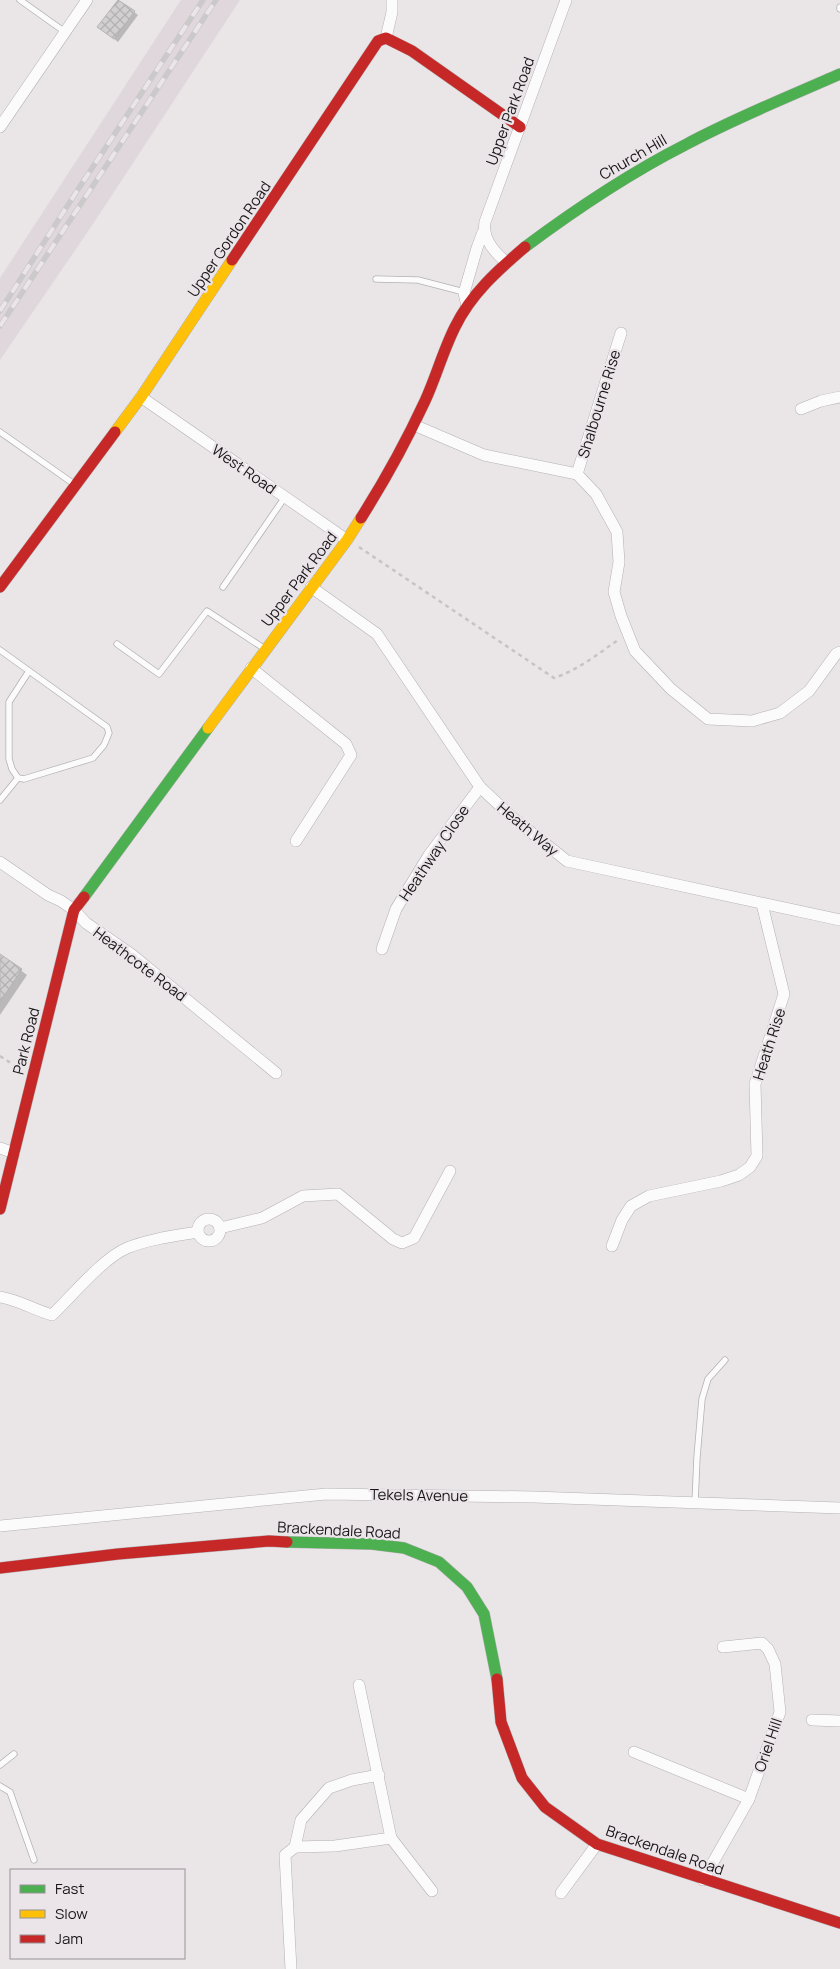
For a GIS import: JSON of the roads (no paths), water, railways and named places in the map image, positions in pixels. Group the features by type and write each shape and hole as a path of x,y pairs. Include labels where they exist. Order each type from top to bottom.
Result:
{"street":[{"path":"0,126 87,0"},
{"path":"392,0 392,12 386,38 412,51 520,127"},
{"name":"Upper Park Road","path":"74,910 347,540 386,480 414,425 453,332 467,306 464,292 485,222 566,0"},
{"name":"Upper Gordon Road","path":"0,585 141,398 378,41 386,38"},
{"name":"Church Hill","path":"467,306 484,284 506,262 564,218 634,172 719,128 840,74"},
{"path":"483,232 496,254 506,262"},
{"name":"Shalbourne Rise","path":"577,474 621,333"},
{"path":"801,409 821,401 840,397"},
{"name":"West Road","path":"141,398 347,540"},
{"name":"Shalbourne Rise","path":"414,425 484,455 577,474 596,494 618,532 619,562 614,592 628,636 635,651 671,689 708,719 752,721 780,713 809,691 836,654 840,652"},
{"name":"Heath Way","path":"311,587 376,634 480,787 512,818 567,862 840,920"},
{"path":"251,668 346,744 351,755 296,841"},
{"name":"Heathway Close","path":"382,949 396,909 429,855 480,787"},
{"name":"Heathcote Road","path":"0,862 48,895 74,910 86,923 131,954 276,1073"},
{"name":"Heath Rise","path":"612,1246 622,1220 631,1206 649,1196 721,1181 740,1175 750,1167 757,1156 755,1084 784,994 762,904"},
{"name":"Park Road","path":"0,1209 74,910"},
{"path":"0,1148 14,1153"},
{"path":"0,1297 8,1298 34,1310 52,1315 106,1262 125,1249 151,1241 198,1232 202,1238 209,1241 216,1238 220,1228 262,1218 303,1196 338,1194 393,1239 402,1242 414,1238 450,1171"},
{"name":"Tekels Avenue","path":"0,1526 326,1494 534,1497 840,1508"},
{"name":"Brackendale Road","path":"0,1568 118,1554 269,1541 372,1544 404,1548 439,1562 467,1587 484,1614 496,1668 500,1722 522,1778 544,1807 597,1844 840,1923"},
{"name":"Oriel Hill","path":"703,1880 749,1799 780,1712 775,1664 768,1649 762,1643 724,1647"},
{"path":"358,1685 379,1775 391,1838 432,1891"},
{"path":"812,1720 840,1721"},
{"path":"634,1752 749,1799"},
{"path":"291,1969 285,1855 295,1846 301,1820 329,1788 352,1780 379,1775"},
{"path":"295,1846 335,1846 391,1838"},
{"path":"561,1893 597,1844"}],"lane":[{"path":"20,0 65,32"},
{"path":"376,279 418,280 464,292"},
{"path":"0,432 76,486"},
{"path":"223,587 285,497"},
{"path":"117,644 159,674 207,612 265,649"},
{"path":"0,650 108,727 109,733 104,745 93,758 24,779 18,778 12,769 9,759 9,702 29,671"},
{"path":"0,800 18,778"},
{"path":"695,1503 702,1399 708,1379 725,1360"},
{"path":"0,1765 14,1754"},
{"path":"0,1786 10,1792 34,1860"}],"railway":[{"path":"0,311 203,0"},
{"path":"0,326 216,0"}]}
